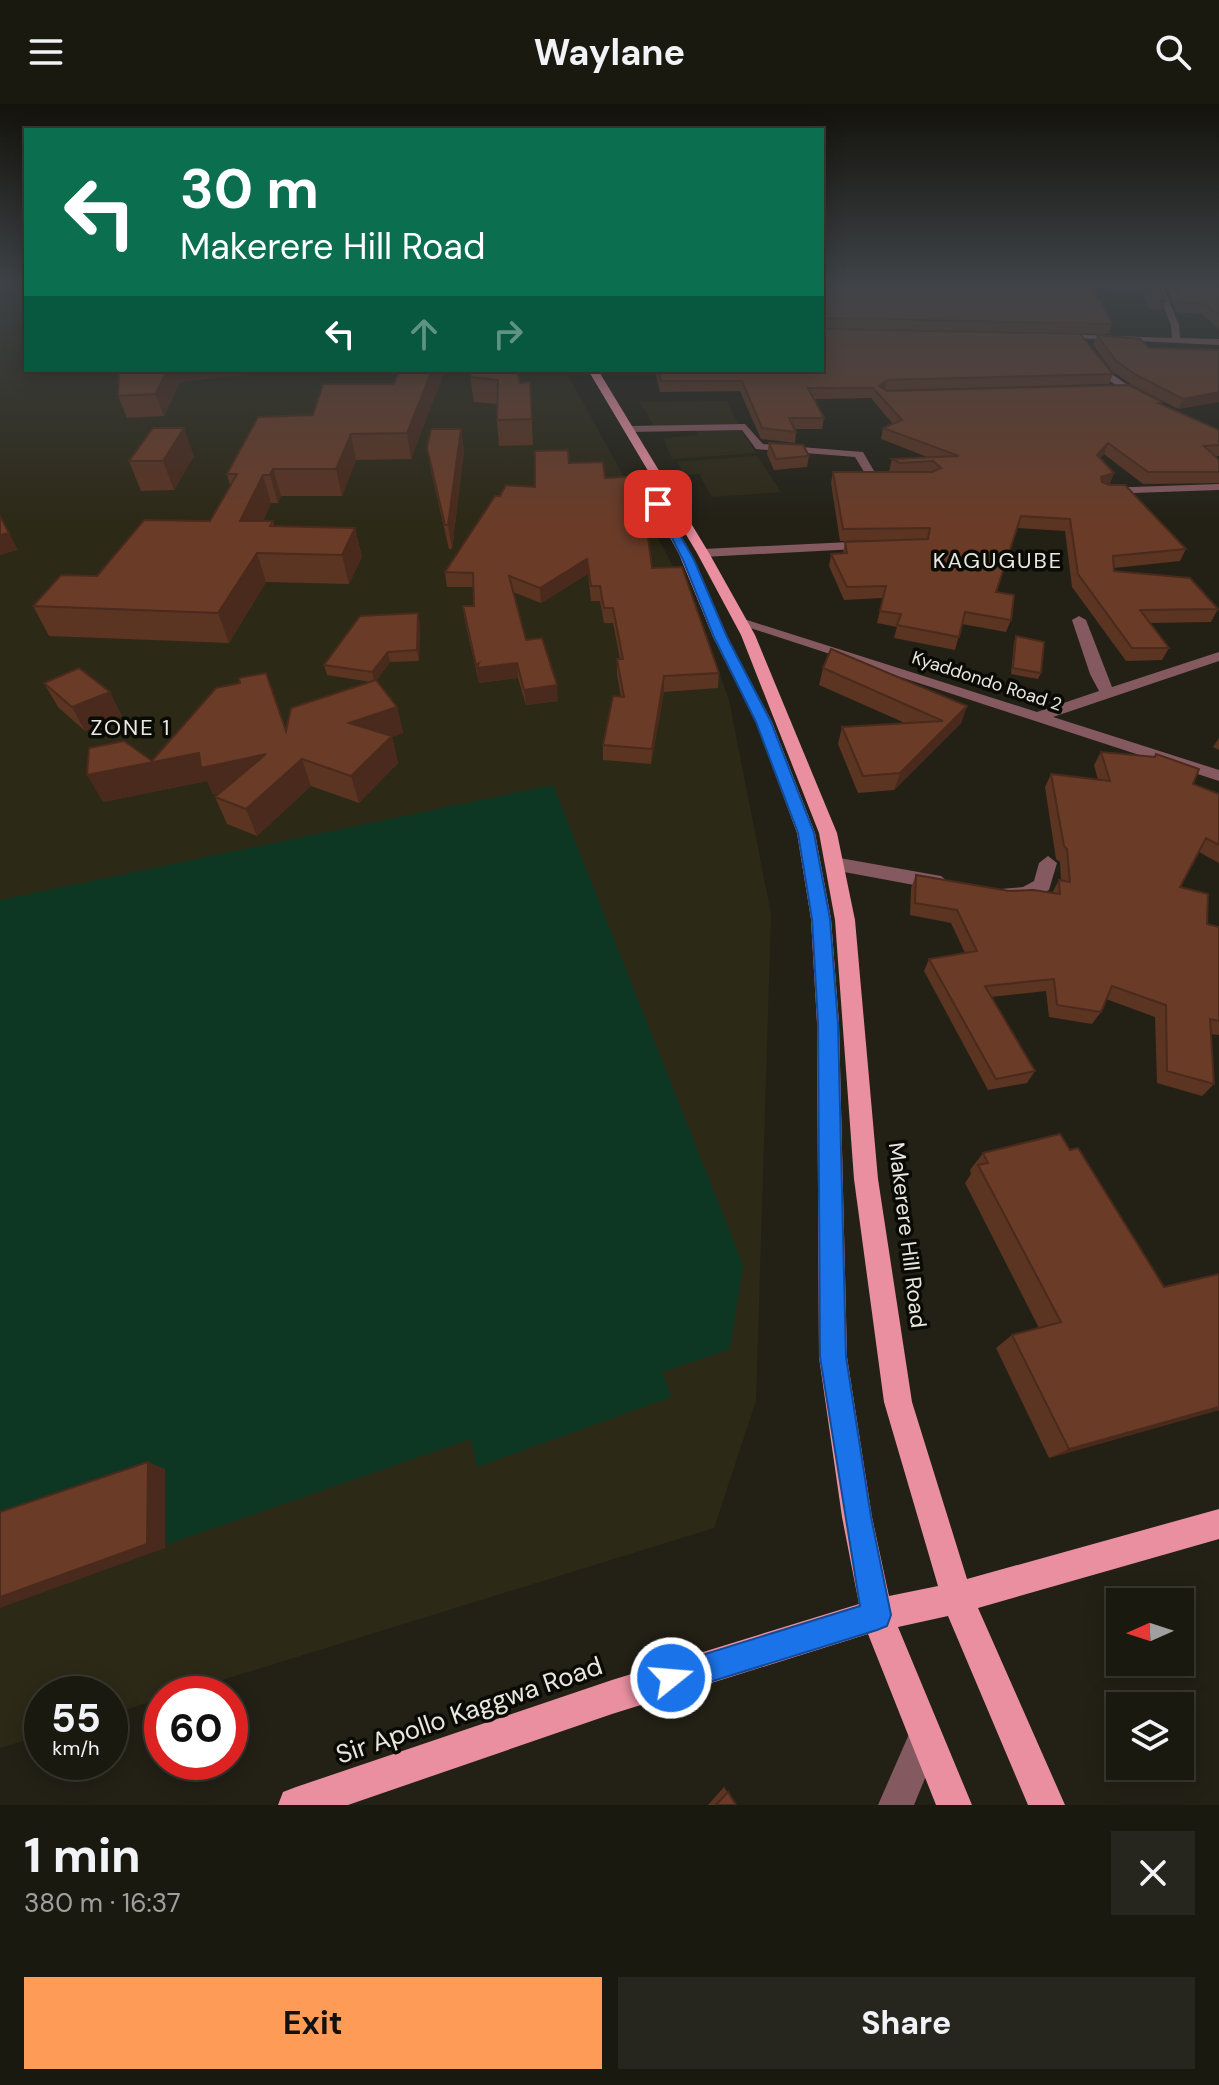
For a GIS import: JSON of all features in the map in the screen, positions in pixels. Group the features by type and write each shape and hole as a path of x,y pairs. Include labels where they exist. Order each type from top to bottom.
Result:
{"main road":[{"path":"583,372 688,560 720,637 764,722 806,833 821,919 828,1023 833,1357 857,1517 877,1615 954,1805"},
{"name":"Makerere Hill Road","path":"594,372 742,623 828,833 845,920 866,1179 898,1402 957,1598 1047,1805"},
{"name":"Sir Apollo Kaggwa Road","path":"296,1805 612,1697 877,1615 957,1598 1219,1524"}],"street":[{"path":"1098,362 1107,375 1127,390 1158,406"},
{"path":"1111,391 1127,390"},
{"path":"628,429 738,426 748,429 752,441 760,447 859,454 870,473 891,481 903,480"},
{"path":"1104,491 1219,487"},
{"path":"703,553 880,545"},
{"path":"1079,620 1097,674 1109,695"},
{"name":"Kyaddondo Road 2","path":"742,623 1219,776"},
{"path":"1036,718 1053,709 1109,695 1219,656"},
{"path":"989,892 1026,894 1042,885 1048,863"},
{"path":"834,864 962,887"},
{"path":"896,1805 925,1737"}],"shaded area":[{"path":"0,362 24,362 24,372 566,372 698,611 729,700 771,914 756,1401 714,1528 235,1676 144,1676 144,1704 128,1709 128,1676 24,1676 24,1741 0,1748"},
{"path":"727,401 738,424 654,426 640,402"},
{"path":"739,427 756,453 672,459 663,438 698,435 695,429"},
{"path":"757,456 781,492 712,497 699,474 684,475 677,462"}],"green space":[{"path":"553,785 743,1265 730,1349 663,1372 671,1397 477,1467 471,1439 0,1602 0,900"}],"building":[{"path":"824,362 1103,362 1113,374 887,380 879,386 887,391 1129,385 1162,402 1158,403 1219,430 1219,445 1204,446 1219,460 1219,472 1148,472 1108,443 1097,455 1114,473 1101,477 1102,482 1125,485 1186,549 1113,556 1114,571 1190,578 1218,609 1140,610 1169,648 1132,648 1078,574 1070,519 1021,516 996,592 1014,595 1011,620 965,612 959,637 897,625 901,614 880,611 886,586 847,587 831,554 847,553 845,542 928,539 930,528 843,529 833,472 932,472 941,468 933,461 900,463 892,459 959,456 883,428 902,420 873,388 808,388 824,418 789,418 796,432 762,428 742,381 661,381 659,372 824,372"},
{"path":"1118,362 1219,362 1219,392 1183,399"},
{"path":"119,372 167,372 155,394 118,396"},
{"path":"431,372 407,433 351,434 336,469 273,469 270,475 263,475 240,521 273,521 270,526 355,528 342,555 257,553 218,613 33,606 61,575 97,576 144,520 210,521 237,474 227,474 258,417 313,415 323,384 394,384 398,373"},
{"path":"470,372 517,372 520,383 530,382 532,419 497,420 498,380 471,377"},
{"path":"153,428 184,428 163,461 129,461"},
{"path":"431,429 461,429 448,525 445,525 427,448"},
{"path":"769,443 803,445 809,456 776,459"},
{"path":"568,450 569,463 603,462 605,478 640,476 652,568 682,567 719,673 664,676 652,749 603,745 613,696 624,697 617,659 623,659 613,608 604,608 600,586 591,586 587,559 540,588 509,576 526,640 542,638 557,685 524,690 517,663 477,668 479,663 476,665 463,606 474,606 473,573 445,572 495,496 500,496 506,485 535,487 535,451"},
{"path":"0,516 9,533 0,535"},
{"path":"418,613 417,650 388,652 372,672 324,665 360,616"},
{"path":"1016,636 1044,642 1041,673 1013,668"},
{"path":"831,649 967,706 900,773 863,776 842,727 943,721 823,668"},
{"path":"79,668 110,692 72,707 44,683"},
{"path":"266,673 286,731 291,708 376,680 397,707 349,723 392,736 351,776 302,759 246,809 215,797 266,754 201,768 199,753 87,775 89,748 124,741 152,761 216,688 240,683 239,678"},
{"path":"1101,752 1155,757 1156,754 1199,769 1193,784 1219,794 1219,845 1206,838 1180,887 1208,894 1207,924 1219,927 1219,1021 1210,1019 1214,1084 1167,1071 1166,1005 1112,986 1101,1012 1057,1005 1054,979 985,986 1035,1071 996,1079 929,959 977,951 957,910 915,903 916,875 1009,891 1033,890 1060,894 1059,880 1070,882 1067,849 1051,774 1110,781"},
{"path":"1060,1134 1070,1150 1078,1148 1164,1287 1219,1274 1219,1407 1069,1449 1012,1335 1061,1322 978,1165 988,1163 983,1153"},
{"path":"148,1462 147,1544 0,1597 0,1512"},
{"path":"728,1792 736,1805 716,1805"}],"district":[{"name":"KAGUGUBE","path":"998,560"},
{"name":"ZONE 1","path":"131,727"}],"route":[{"path":"658,504 688,560 720,637 764,722 806,833 821,919 828,1023 833,1357 857,1517 877,1615 671,1678"}]}
